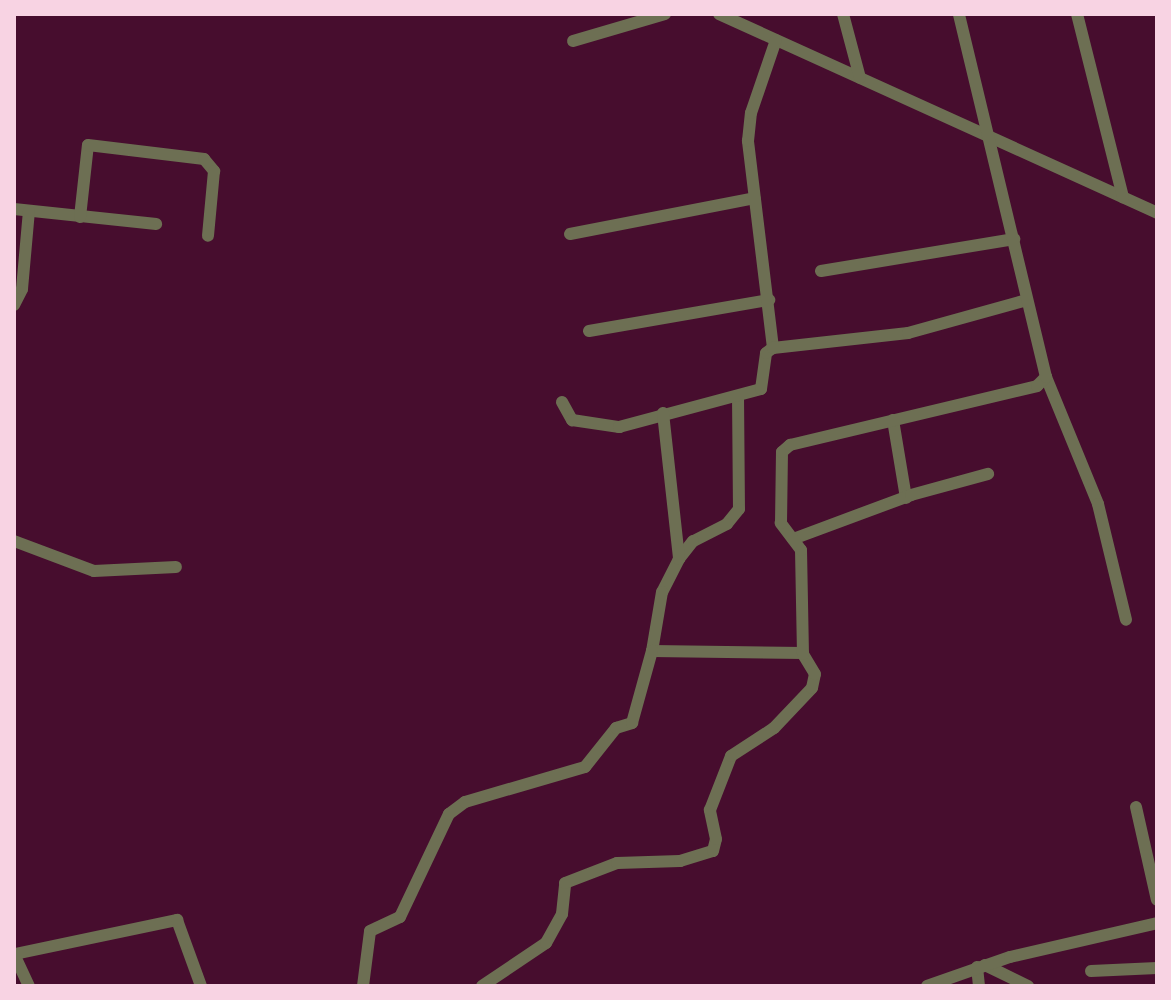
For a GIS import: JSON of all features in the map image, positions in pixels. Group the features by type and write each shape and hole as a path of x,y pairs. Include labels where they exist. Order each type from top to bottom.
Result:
{"street":[{"path":"573,41 665,14"},
{"path":"719,14 736,18 776,40 1157,213"},
{"path":"843,14 860,78"},
{"path":"959,14 1046,377 1098,504 1126,620"},
{"path":"1077,14 1123,197"},
{"path":"773,348 749,130 776,40"},
{"path":"80,217 88,145 204,159 214,171 208,236"},
{"path":"570,234 755,198"},
{"path":"14,209 156,224"},
{"path":"14,305 22,289 29,211"},
{"path":"821,271 1014,239"},
{"path":"589,331 769,300"},
{"path":"562,402 572,420 608,428 761,389 766,353 773,348 908,333 1027,300"},
{"path":"482,986 546,943 562,914 565,883 617,863 680,861 713,851 716,839 710,810 714,791 736,751 774,728 812,688 815,674 803,653 801,550 781,523 782,452 790,445 1037,386 1046,377"},
{"path":"363,986 370,931 400,917 449,814 465,802 585,767 616,728 632,723 652,651 662,592 679,559 693,541 727,524 739,509 738,396"},
{"path":"663,413 679,559"},
{"path":"893,420 906,498"},
{"path":"793,539 906,498 988,474"},
{"path":"14,541 94,571 176,567"},
{"path":"652,651 803,653"},
{"path":"1136,807 1157,900"},
{"path":"29,986 14,954 177,920 201,986"},
{"path":"927,986 981,966 1157,923"},
{"path":"979,986 981,966"},
{"path":"981,966 1028,986"},
{"path":"1091,971 1157,968"}]}
